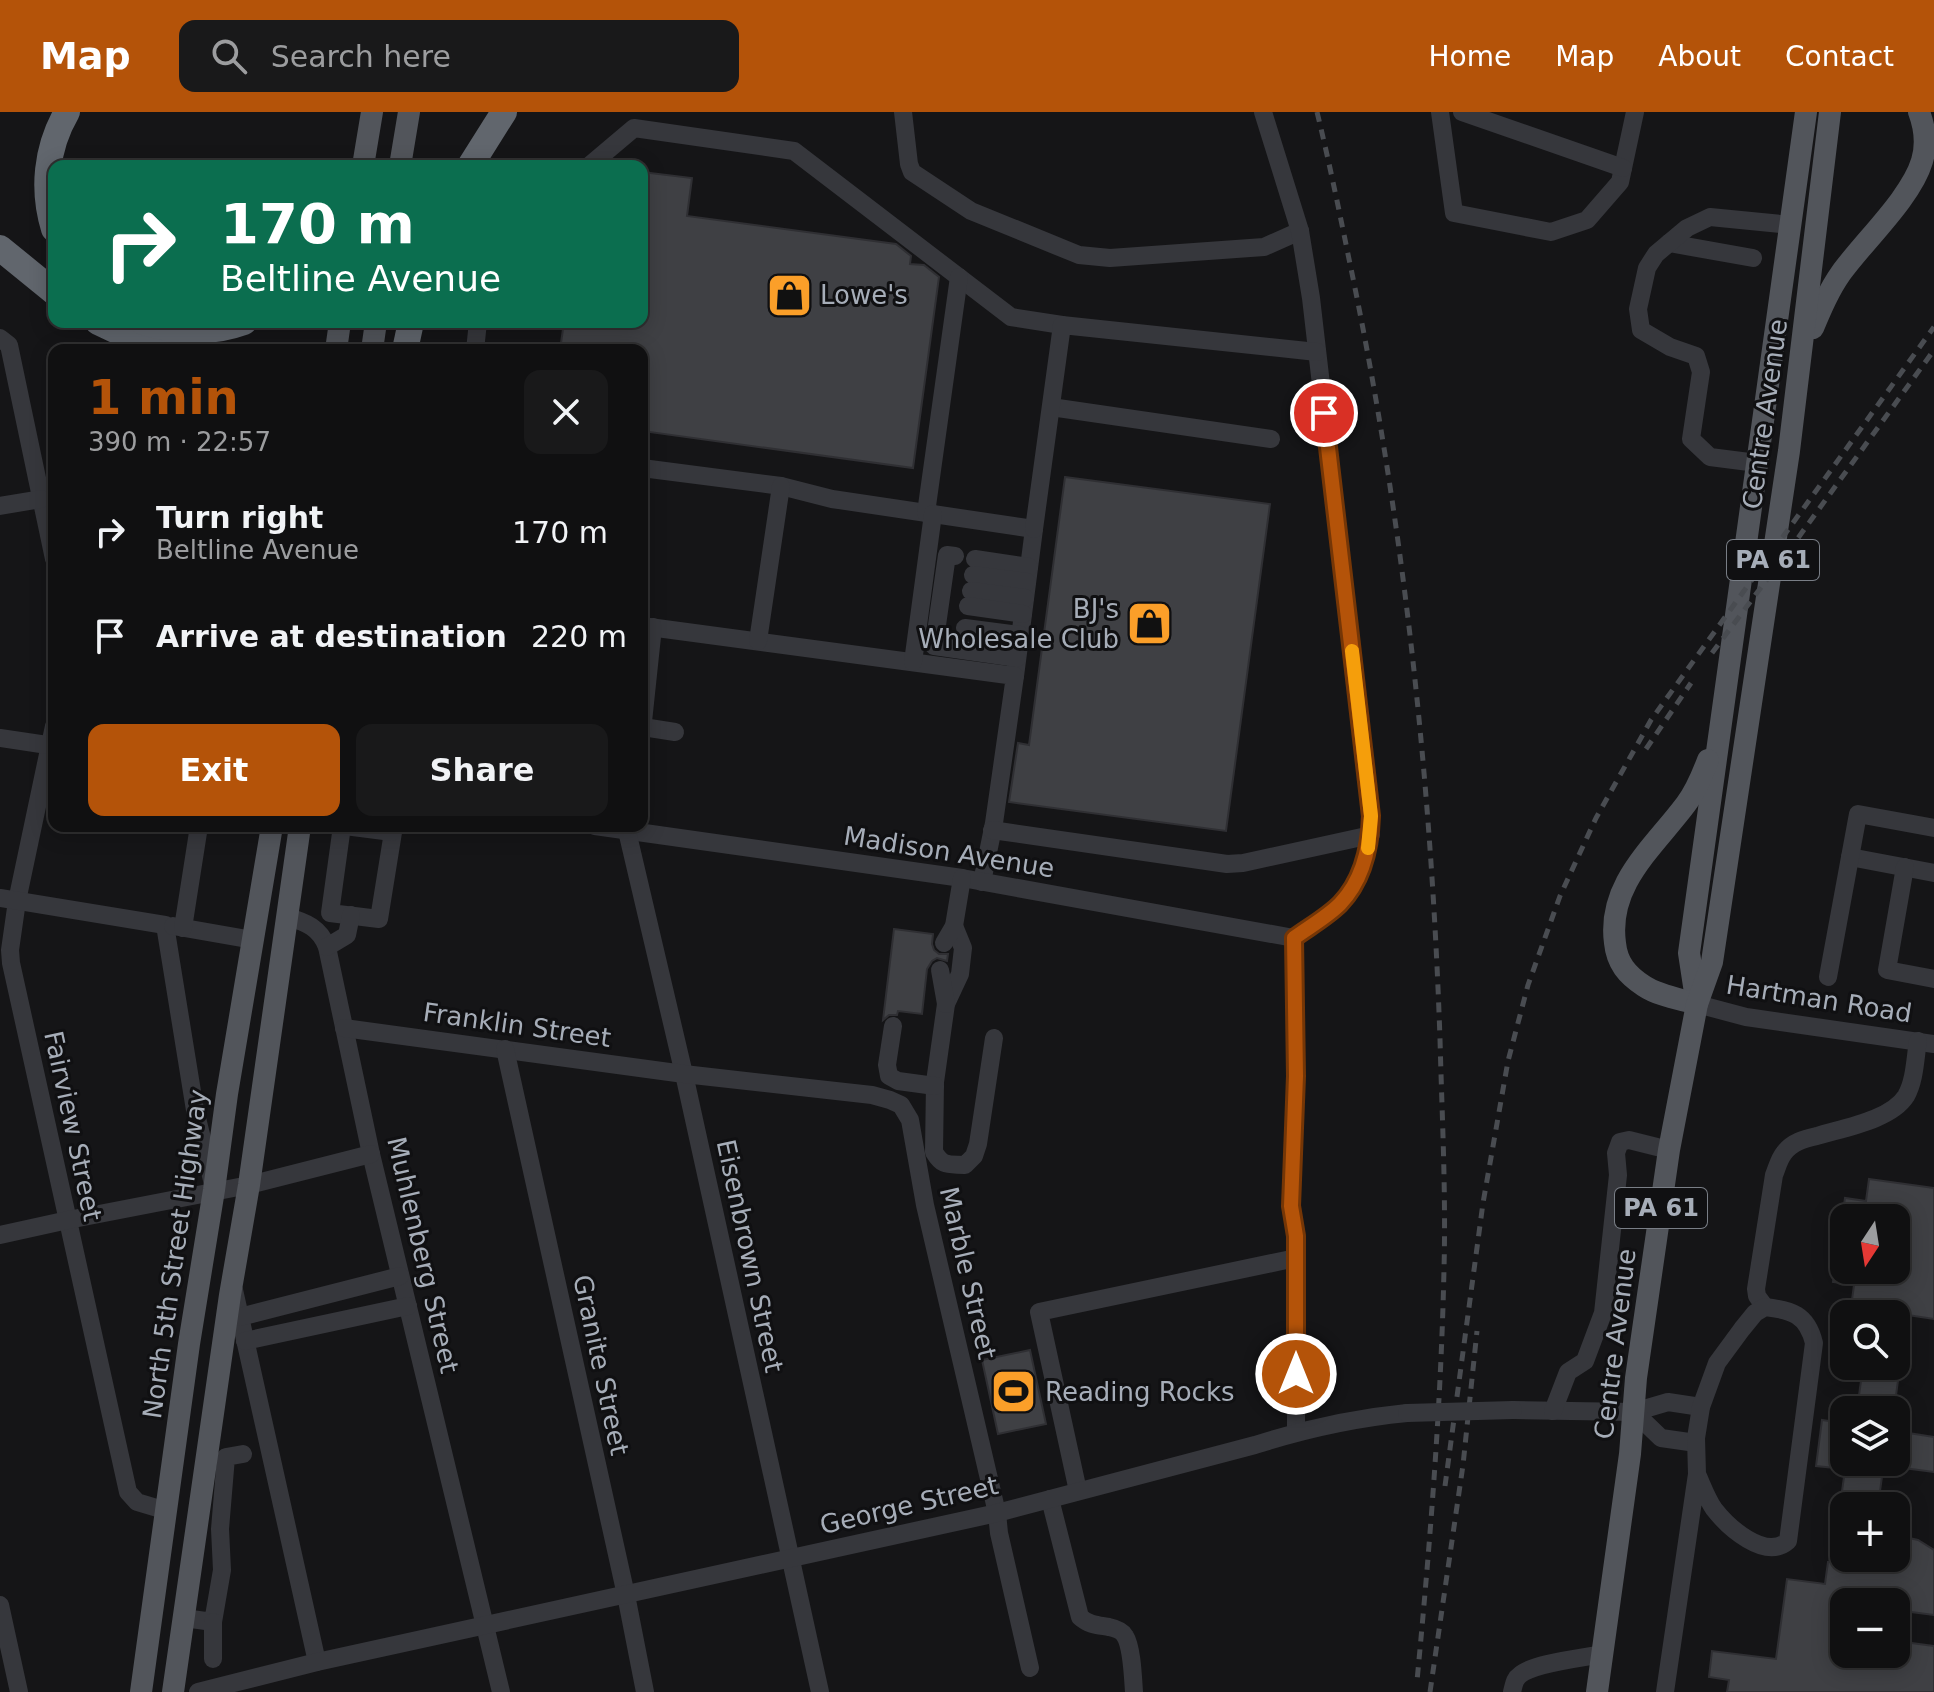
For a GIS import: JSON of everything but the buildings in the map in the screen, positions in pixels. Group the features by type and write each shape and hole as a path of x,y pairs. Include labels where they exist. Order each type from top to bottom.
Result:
{"highway":[{"path":"50,160 53,142 67,112"},
{"path":"474,160 504,112"},
{"path":"48,169 48,197"},
{"path":"0,248 48,287"},
{"path":"111,328 136,340 155,344"},
{"path":"165,328 197,331 224,328"}],"main road":[{"path":"364,160 372,112"},
{"path":"401,160 409,112"},
{"name":"Centre Avenue","path":"1697,1004 1689,953 1806,112"},
{"name":"Centre Avenue","path":"1597,1692 1636,1378 1669,1150 1697,1004 1712,962 1785,481 1830,112"},
{"path":"1801,355 1832,285 1916,175 1922,162 1925,138 1919,112"},
{"path":"1697,1004 1653,991 1625,971 1616,950 1614,914 1630,874 1695,790 1721,721"},
{"name":"North 5th Street Highway","path":"141,1692 189,1344 271,832"},
{"path":"173,1692 197,1525 214,1473 232,1281 249,1185 299,832"}],"street":[{"path":"903,112 912,172 971,211 1079,255 1110,258 1264,247 1300,231"},
{"path":"1263,112 1300,231 1370,802 1371,835 1362,871 1340,905 1294,938 1296,1076 1291,1206 1296,1236 1296,1431"},
{"path":"1440,112 1454,213 1551,232 1587,220 1620,182 1635,112"},
{"path":"1462,112 1623,168"},
{"path":"596,160 634,128 794,151 1011,317 1317,352"},
{"path":"1757,463 1710,457 1691,439 1701,372 1696,356 1670,347 1641,330 1638,309 1647,268 1656,254 1687,228 1710,217 1791,225"},
{"path":"1669,243 1753,258"},
{"path":"959,277 930,513 943,596 934,646 1016,667"},
{"path":"982,882 1016,667 1062,325"},
{"path":"0,338 9,345 48,531"},
{"path":"1051,407 1271,439"},
{"path":"648,469 781,486 832,499 1034,529"},
{"path":"758,641 781,486"},
{"path":"0,506 41,499"},
{"path":"1026,590 972,583 1026,590"},
{"path":"913,662 943,596"},
{"path":"648,626 913,662 1016,667"},
{"path":"965,628 1020,635"},
{"path":"648,730 675,732"},
{"path":"0,738 48,745"},
{"name":"Fairview Street","path":"48,760 9,900 11,963 128,1492 137,1502 167,1511"},
{"path":"1828,977 1858,814 1934,828"},
{"path":"992,830 1227,864 1371,835"},
{"name":"Madison Avenue","path":"648,831 962,878 1294,938"},
{"path":"198,832 174,927 195,1110 214,1190"},
{"path":"342,832 330,913 379,919 393,832"},
{"name":"Eisenbrown Street","path":"628,832 820,1692"},
{"path":"1850,857 1934,873"},
{"path":"1905,867 1887,970 1934,979"},
{"path":"944,943 954,926 962,878"},
{"path":"9,900 253,940"},
{"path":"287,917 308,924 323,938 327,947 347,935 351,915"},
{"path":"954,926 963,948 960,974 946,1004 935,1086 934,1152 945,1164 965,1165 974,1156 994,1038"},
{"name":"Muhlenberg Street","path":"327,947 371,1154 501,1692"},
{"path":"940,970 946,1004"},
{"name":"Hartman Road","path":"1697,1004 1746,1017 1926,1042"},
{"path":"893,1026 887,1065 889,1076 898,1081 935,1086"},
{"name":"Franklin Street","path":"344,1028 684,1074"},
{"path":"1765,1307 1756,1289 1774,1175 1784,1152 1799,1141 1880,1117 1893,1110 1905,1098 1926,1042"},
{"name":"Granite Street","path":"505,1049 645,1692"},
{"name":"Marble Street","path":"684,1074 872,1095 901,1105 910,1120 925,1205 1030,1668"},
{"path":"1553,1411 1568,1372 1585,1361 1603,1313 1618,1175 1616,1153 1620,1142 1629,1140 1669,1150"},
{"path":"0,1235 249,1185 371,1154"},
{"path":"1078,1491 1039,1312 1296,1258"},
{"path":"240,1317 400,1276"},
{"path":"232,1281 317,1662"},
{"path":"245,1341 408,1306"},
{"path":"1665,1692 1697,1474 1696,1443 1701,1407 1717,1363 1755,1313 1765,1307 1792,1312 1804,1320 1814,1343 1788,1541 1781,1547 1764,1546 1741,1536 1713,1507 1697,1474"},
{"name":"George Street","path":"198,1692 317,1662 997,1513 1255,1445 1296,1431 1354,1420 1407,1413 1513,1410 1634,1412 1668,1402 1701,1407"},
{"path":"1634,1412 1661,1438 1696,1443"},
{"path":"213,1659 213,1622 222,1570 214,1473 226,1457 243,1454"},
{"path":"1050,1499 1080,1617 1086,1623 1112,1627 1125,1636 1134,1692"},
{"path":"197,1525 220,1529"},
{"path":"191,1566 222,1570"},
{"path":"0,1605 11,1682"},
{"path":"184,1618 213,1622"},
{"path":"1512,1692 1516,1678 1524,1671 1602,1654"}],"railway":[{"path":"1317,112 1349,259 1385,452 1411,647 1430,843 1444,1183 1443,1321 1438,1424 1417,1681"},
{"path":"1445,1486 1483,1203 1508,1061 1528,985 1560,896 1596,818 1651,720 1934,327"},
{"path":"1712,653 1934,350"},
{"path":"1646,749 1691,683"},
{"path":"1430,1692 1463,1465 1477,1331"}],"slow traffic":[{"path":"1352,651 1371,816 1368,848"}],"place":[{"name":"Lowe's","path":"789,295"},
{"name":"BJ's Wholesale Club","path":"1150,624"},
{"name":"Reading Rocks","path":"1014,1392"}],"route":[{"path":"1296,1374 1296,1236 1291,1206 1296,1076 1294,938 1340,905 1362,871 1371,835 1324,413"}]}
